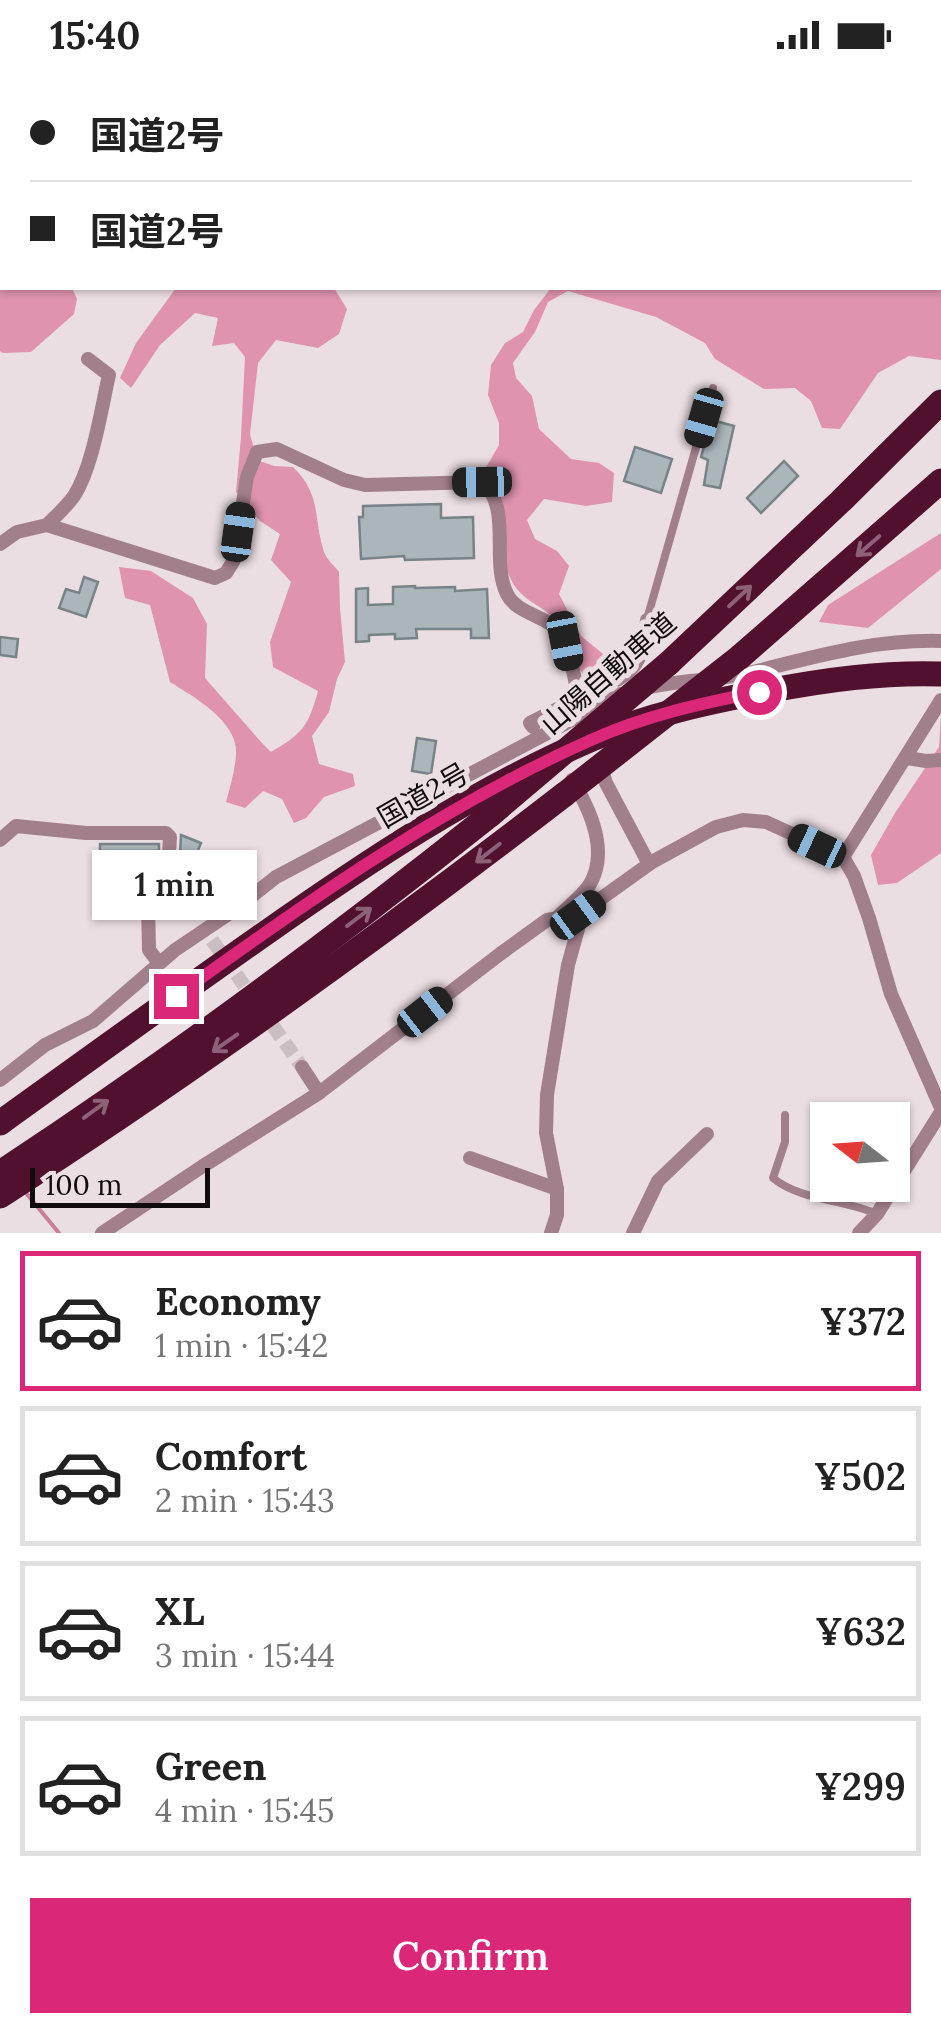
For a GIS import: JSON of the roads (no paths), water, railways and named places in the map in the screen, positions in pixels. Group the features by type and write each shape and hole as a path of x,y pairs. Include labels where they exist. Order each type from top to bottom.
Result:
{"highway":[{"name":"山陽自動車道","path":"0,1196 14,1172 82,1119 284,974 490,815 669,663 941,402"},
{"name":"山陽自動車道","path":"14,1172 99,1132 456,878 567,784 741,656 941,481"},
{"name":"国道2号","path":"0,1122 348,874 502,784 591,740 696,705 822,680 941,674"}],"street":[{"path":"47,525 72,499 84,478 95,434 109,375 88,359"},
{"path":"0,544 17,532 47,525 215,578 226,573 234,560 246,477 257,452 276,449 344,480 366,485 482,482 496,501 507,595 558,630 565,641 606,783 649,864"},
{"path":"0,1080 45,1045 93,1020 159,963 208,935 276,876 581,705 626,675 645,646 647,620"},
{"path":"533,726 530,723 581,705 660,684 735,676 870,645 904,640 941,641"},
{"path":"842,857 941,700"},
{"path":"907,758 941,760"},
{"path":"557,918 590,884 598,853 587,810 567,784"},
{"path":"102,1233 319,1093 547,920 578,915 649,864 716,827 743,820 766,822 842,857 854,876 891,994 940,1103 876,1214 859,1233"},
{"path":"0,840 16,826 86,833 166,833 170,837 169,854 148,904 149,950 159,963"},
{"path":"551,1233 558,1215 546,1133 547,1095 578,915"},
{"path":"302,1067 319,1093"},
{"path":"633,1233 658,1182 707,1134"},
{"path":"470,1158 556,1189"}],"lane":[{"path":"647,620 714,388"},
{"path":"784,1114 785,1142 772,1178 806,1193 876,1214"}],"waterway":[{"path":"26,1193 59,1233"}],"tunnel":[{"path":"212,940 302,1067"}]}
